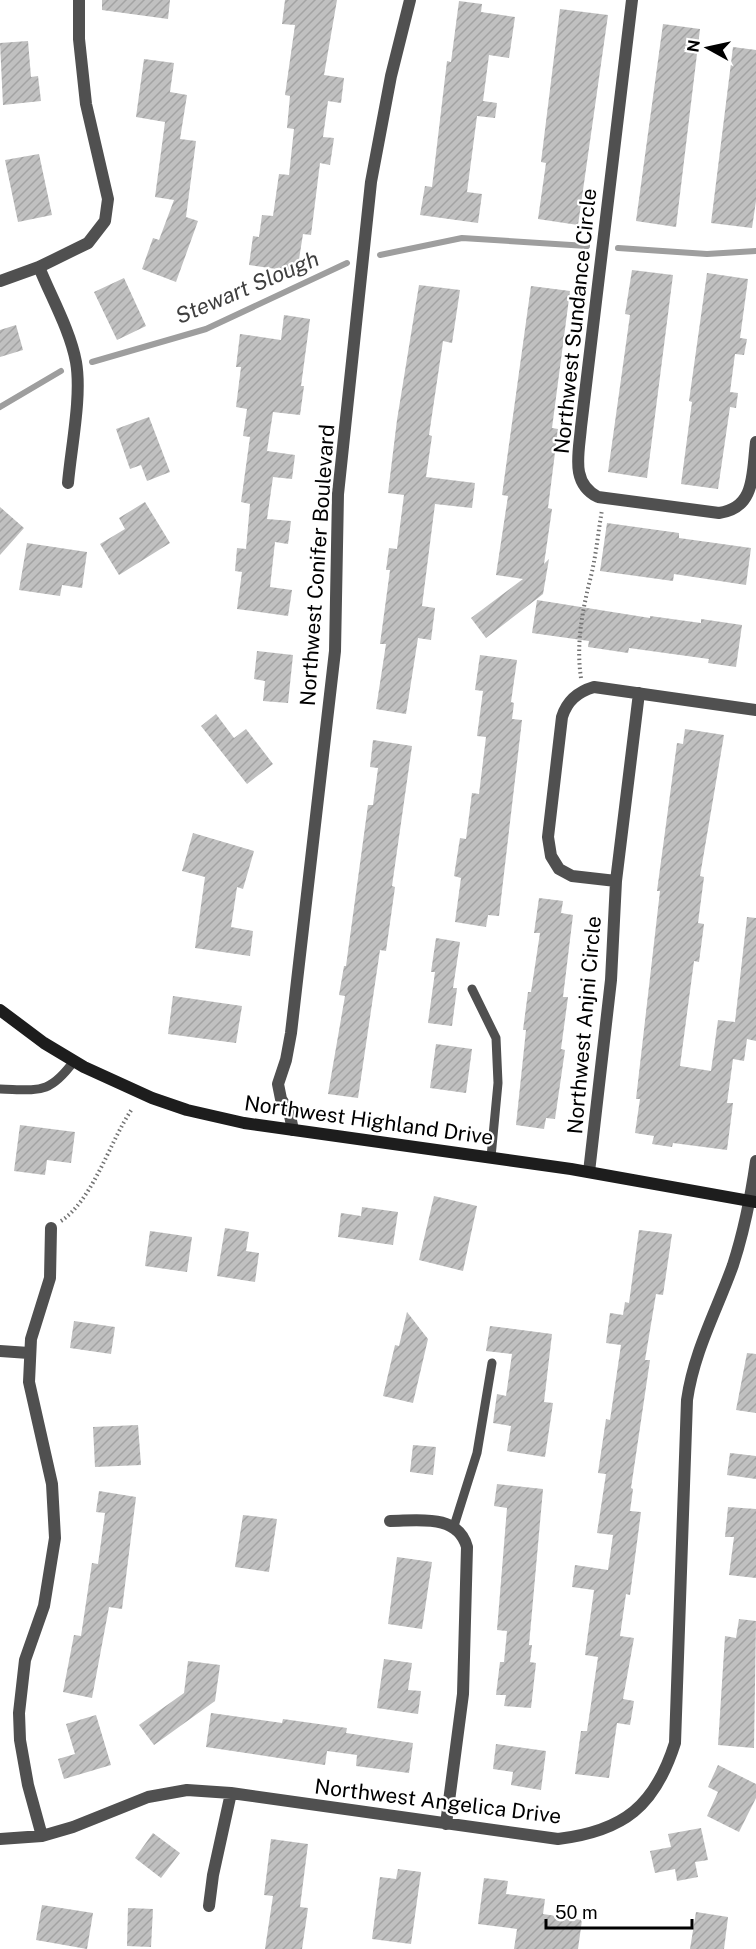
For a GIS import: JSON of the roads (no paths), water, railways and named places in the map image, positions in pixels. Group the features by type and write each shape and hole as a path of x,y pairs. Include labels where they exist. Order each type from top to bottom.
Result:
{"main road":[{"name":"Northwest Highland Drive","path":"0,1010 44,1043 74,1061 118,1084 187,1110 244,1123 589,1172 753,1201"}],"street":[{"path":"0,281 39,267 88,243 101,228 108,210 108,199 86,104 79,39 79,0"},
{"name":"Northwest Conifer Boulevard","path":"293,1130 278,1084 286,1060 334,651 338,494 371,182 410,0"},
{"name":"Northwest Sundance Circle","path":"632,0 578,468 581,483 590,493 604,498 719,513 732,512 743,504 750,492 756,442"},
{"path":"39,267 72,346 76,364 77,391 68,483"},
{"path":"616,881 572,876 559,868 548,847 562,717 565,708 584,690 594,687 756,710"},
{"name":"Northwest Anjni Circle","path":"589,1172 611,980 616,881 639,693"},
{"path":"753,1201 756,1161"},
{"name":"Northwest Angelica Drive","path":"0,1839 42,1836 73,1827 148,1797 187,1790 231,1793 558,1839 605,1830 635,1812 653,1793 666,1770 675,1743 687,1400 690,1377 696,1355 733,1264 753,1201"},
{"path":"42,1836 28,1785 20,1740 19,1713 25,1660 51,1577 55,1520 52,1484 32,1404 29,1353 31,1339 50,1278 51,1228"},
{"path":"0,1351 29,1353"},
{"path":"390,1521 433,1522 454,1526 464,1538 466,1546 463,1694 446,1824"},
{"path":"209,1906 213,1875 231,1793"}],"lane":[{"path":"472,989 496,1038 498,1083 491,1157"},
{"path":"0,1089 42,1089 58,1083 74,1061"},
{"path":"454,1526 477,1453 492,1363"}],"waterway":[{"name":"Stewart Slough","path":"380,255 462,238 587,246"},
{"name":"Stewart Slough","path":"618,248 707,254 756,251"},
{"name":"Stewart Slough","path":"92,362 206,329 347,263"},
{"name":"Stewart Slough","path":"0,407 61,371"}]}
